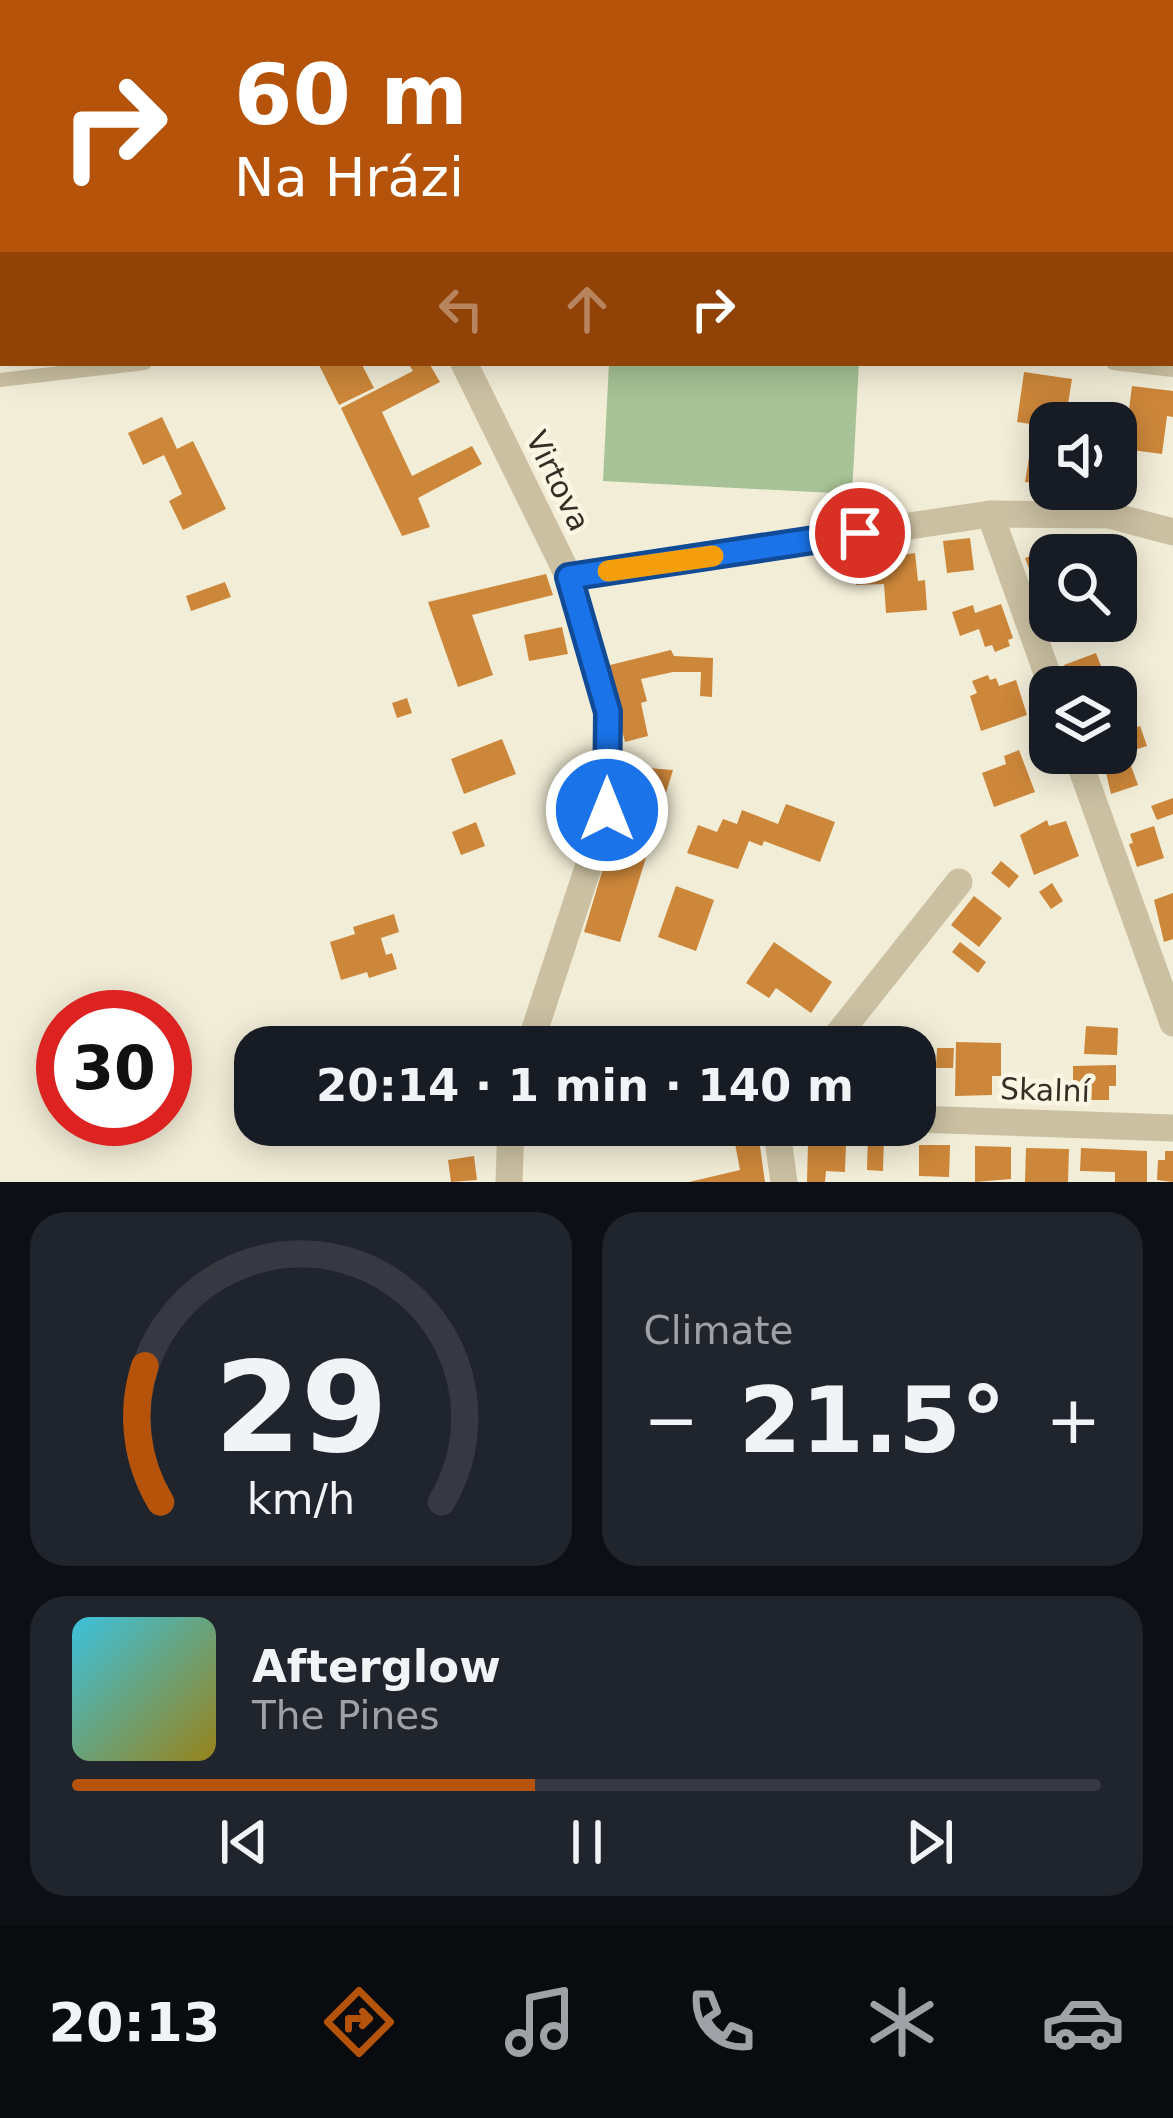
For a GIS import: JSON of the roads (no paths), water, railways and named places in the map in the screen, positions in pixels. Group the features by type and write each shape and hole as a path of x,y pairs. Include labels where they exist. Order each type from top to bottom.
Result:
{"street":[{"name":"Virtova","path":"465,366 569,577 608,712 607,810 536,1026"},
{"path":"569,577 991,514 1108,515 1173,532"},
{"path":"991,514 1045,666"},
{"path":"1084,774 1173,1023"},
{"path":"845,1026 959,882"},
{"name":"Skalní","path":"936,1120 1173,1128"},
{"path":"509,1182 510,1146"},
{"path":"779,1146 784,1182"}],"lane":[{"path":"0,380 119,366"},
{"path":"1139,366 1173,370"}]}
